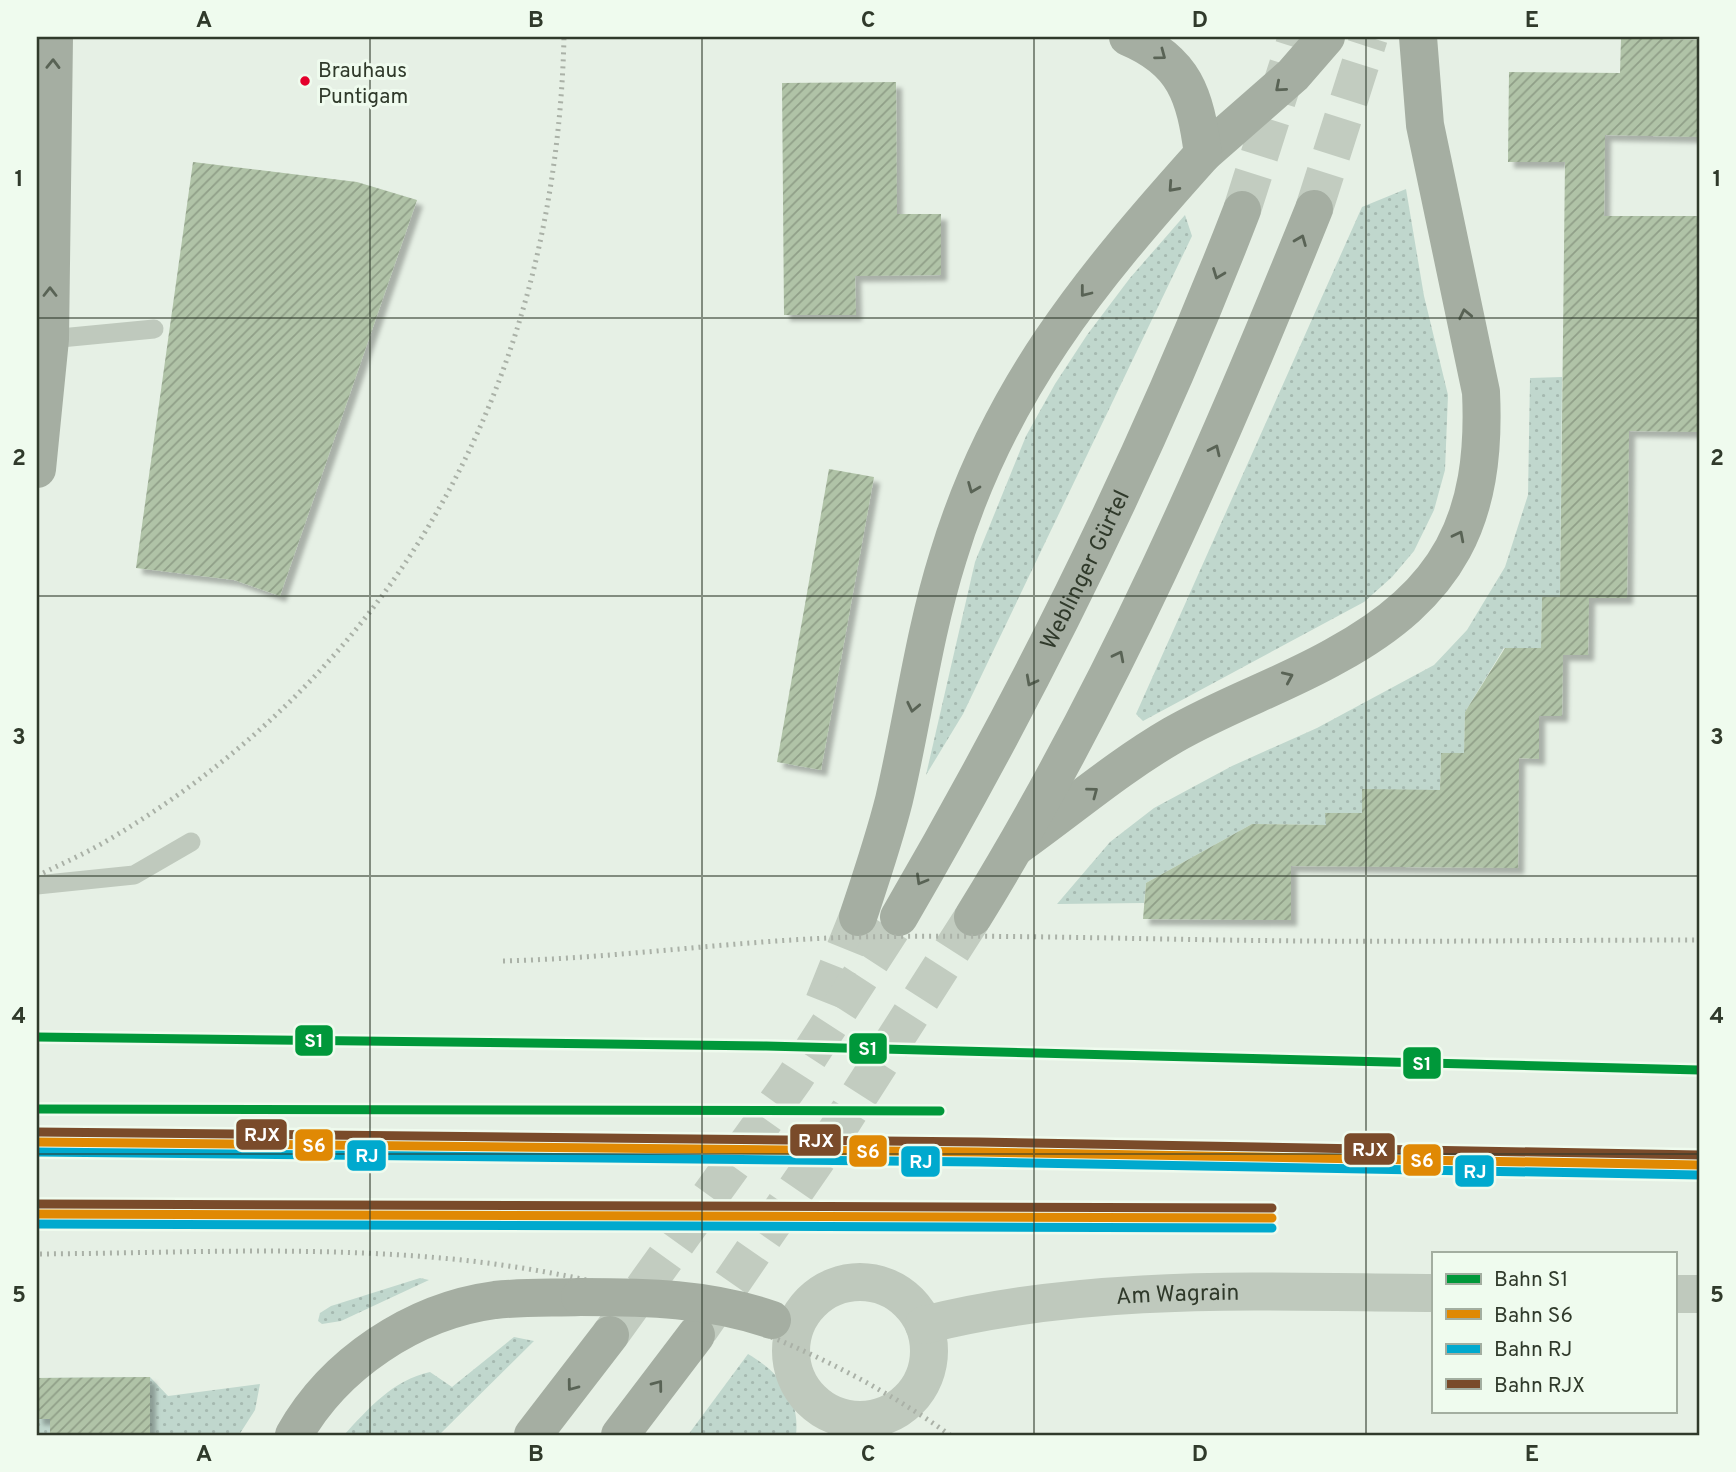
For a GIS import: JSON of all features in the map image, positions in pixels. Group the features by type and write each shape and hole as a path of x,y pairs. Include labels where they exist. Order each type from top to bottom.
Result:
{"main road":[{"path":"37,469 50,339 54,37"},
{"path":"1128,37 1167,59 1187,83 1198,116 1203,154"},
{"path":"858,916 894,797 930,624 948,557 996,435 1024,381 1064,319 1128,238 1203,154 1293,75 1326,37"},
{"path":"1017,846 1173,735 1334,657 1372,634 1409,607 1440,572 1464,529 1478,480 1483,437 1481,392 1425,125 1418,37"},
{"path":"973,917 1017,846 1122,650 1232,412 1314,209"},
{"name":"Weblinger Gürtel","path":"899,917 998,742 1110,522 1207,302 1242,210"},
{"path":"294,1435 317,1398 339,1374 369,1352 437,1316 494,1300 580,1297 682,1300 735,1309 783,1324"},
{"path":"533,1435 610,1335"},
{"path":"620,1435 696,1335"}],"street":[{"path":"855,1281 880,1285 903,1296 915,1308 924,1325 928,1359 924,1377 915,1394 888,1414 845,1427 798,1383 783,1324 822,1293 855,1281"},
{"name":"Am Wagrain","path":"924,1325 1040,1304 1138,1294 1432,1293"},
{"path":"1676,1294 1699,1294"}],"lane":[{"path":"50,339 154,329"},
{"path":"37,885 134,875 191,842"}],"green space":[{"path":"1406,189 1424,296 1448,395 1445,470 1434,510 1414,551 1392,577 1364,602 1143,721 1136,714 1362,207"},
{"path":"1185,215 1192,236 963,714 926,775 975,562 1026,436 1087,335 1130,278"},
{"path":"1562,377 1560,597 1542,597 1541,648 1504,648 1465,712 1464,753 1441,753 1440,790 1362,813 1326,813 1326,825 1252,824 1146,883 1144,903 1057,904 1110,842 1154,808 1232,766 1317,728 1434,665 1467,630 1505,567 1528,495 1530,378"},
{"path":"420,1278 429,1280 341,1321 322,1324 318,1321 320,1313 331,1306"},
{"path":"514,1337 534,1341 439,1435 344,1435 382,1396 404,1381 430,1372 452,1387"},
{"path":"748,1354 769,1369 785,1387 795,1409 796,1435 688,1435"},
{"path":"150,1377 168,1396 260,1384 255,1410 239,1435 37,1435 37,1378"}],"building":[{"path":"1621,38 1699,40 1699,137 1605,135 1604,216 1699,216 1699,432 1629,431 1627,598 1589,598 1588,655 1563,655 1562,716 1539,716 1539,759 1519,758 1518,868 1291,866 1291,920 1143,919 1146,883 1252,824 1326,825 1325,813 1362,813 1362,789 1440,790 1441,753 1464,753 1465,712 1505,648 1541,648 1542,597 1560,597 1565,162 1508,162 1509,72 1620,73"},
{"path":"896,82 897,214 941,214 941,275 855,276 856,315 784,315 782,83"},
{"path":"193,162 357,182 417,200 280,596 234,580 136,568"},
{"path":"829,469 874,477 821,770 777,762"},
{"path":"150,1377 150,1435 50,1435 50,1419 37,1419 37,1378"}],"tunnel":[{"path":"1242,210 1297,37"},
{"path":"1314,209 1369,37"},
{"path":"824,1002 858,917"},
{"path":"610,1335 794,1079 899,917"},
{"path":"699,1330 837,1130 973,917"}],"railway":[{"path":"37,876 103,843 208,773 300,692 378,602 442,503 493,396 530,282 554,162 564,37"},
{"path":"503,961 812,939 913,936 1357,941 1699,940"},
{"path":"40,1254 240,1251 391,1254 508,1266 575,1278 642,1293 708,1313 772,1337 834,1365 893,1398 950,1435"}],"rail line":[{"name":"S1","path":"37,1037 766,1046 1699,1070"},
{"name":"S1","path":"37,1109 940,1111"},
{"name":"RJX","path":"37,1132 979,1142 1699,1155"},
{"name":"S6","path":"37,1142 979,1152 1699,1165"},
{"name":"RJ","path":"37,1152 979,1162 1699,1175"},
{"name":"RJX","path":"37,1204 1272,1208"},
{"name":"S6","path":"37,1214 1272,1218"},
{"name":"RJ","path":"37,1224 1272,1228"}],"place":[{"name":"Brauhaus Puntigam","path":"305,81"}]}
